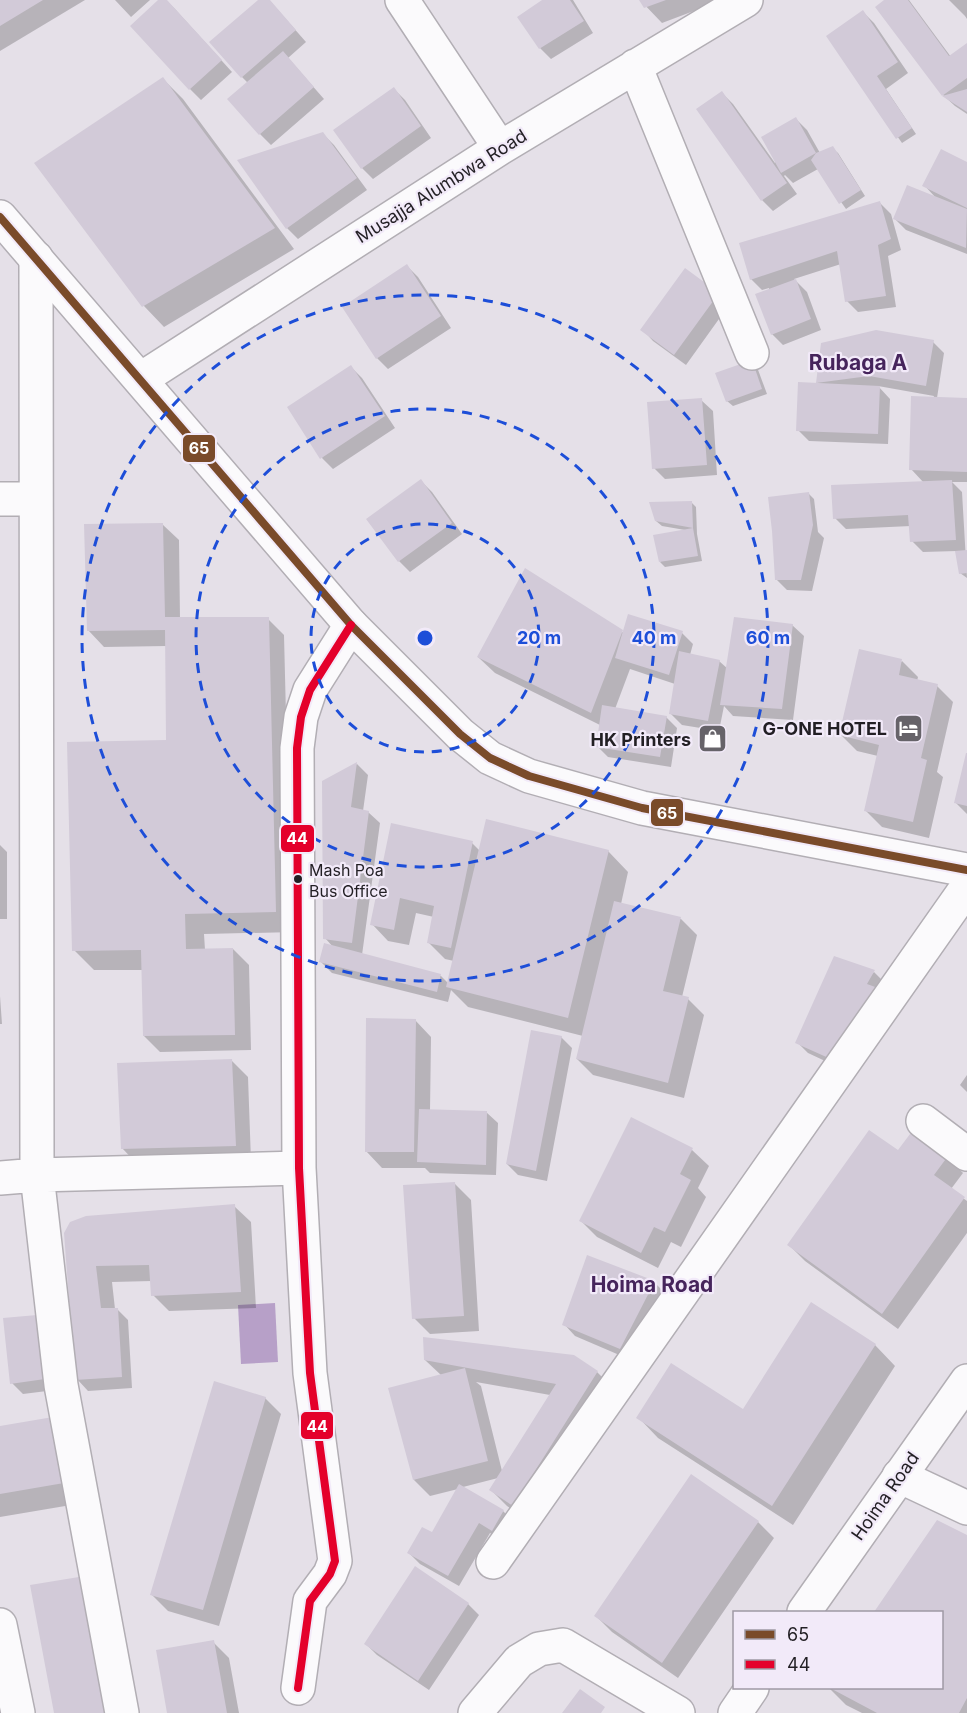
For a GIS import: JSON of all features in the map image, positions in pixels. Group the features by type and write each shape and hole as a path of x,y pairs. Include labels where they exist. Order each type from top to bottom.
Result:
{"street":[{"path":"402,0 500,148"},
{"name":"Musajja Alumbwa Road","path":"141,379 500,148 746,0"},
{"path":"635,66 752,353"},
{"path":"0,217 351,625 460,734 490,758 529,776 642,808 967,870"},
{"path":"36,258 37,1174 61,1385 122,1713"},
{"path":"0,500 36,499"},
{"path":"298,1688 310,1601 330,1574 335,1561 310,1373 298,1168 297,748 301,717 310,690 351,625"},
{"path":"493,1562 967,887"},
{"path":"923,1121 967,1154"},
{"path":"0,1178 37,1174 298,1168"},
{"name":"Hoima Road","path":"805,1611 967,1381"},
{"path":"899,1476 967,1508"},
{"path":"0,1625 18,1713"},
{"path":"475,1713 519,1661 540,1649 563,1646 678,1713"},
{"path":"735,1713 751,1689"}],"shaded area":[{"path":"275,1303 278,1362 241,1364 238,1305"}],"building":[{"path":"0,0 43,0 0,26"},
{"path":"158,0 167,0 222,60 189,90 130,26"},
{"path":"258,0 270,0 296,30 241,78 209,42"},
{"path":"542,0 570,0 584,21 539,49 517,17"},
{"path":"639,0 666,0 644,8"},
{"path":"884,0 908,0 949,56 967,43 967,78 942,96 875,7"},
{"path":"863,10 898,62 877,76 912,128 896,139 826,36"},
{"path":"283,51 314,87 259,135 227,99"},
{"path":"163,77 275,228 142,307 34,163"},
{"path":"394,87 421,126 361,169 333,130"},
{"path":"967,89 967,112 942,96"},
{"path":"722,91 787,183 761,201 696,109"},
{"path":"796,117 816,153 781,173 761,137"},
{"path":"323,132 357,178 286,229 237,160"},
{"path":"833,146 861,190 839,204 811,160 816,153"},
{"path":"941,149 967,162 967,208 922,186"},
{"path":"907,185 967,209 966,248 893,219"},
{"path":"880,201 891,239 878,245 886,296 845,302 837,251 750,280 739,243"},
{"path":"407,264 441,316 376,359 342,307"},
{"path":"685,268 719,293 674,355 640,330"},
{"path":"796,279 811,319 771,335 755,294"},
{"path":"876,330 934,340 926,386 869,376 816,383 821,343"},
{"path":"752,360 762,389 726,402 715,373"},
{"path":"351,365 385,416 320,459 287,407"},
{"path":"798,382 880,386 878,434 796,431"},
{"path":"911,396 967,398 967,472 909,470"},
{"path":"702,398 707,465 652,469 647,402"},
{"path":"421,479 452,523 398,562 366,519"},
{"path":"952,480 956,540 910,542 908,515 833,519 831,485"},
{"path":"809,492 813,525 801,580 775,580 768,497"},
{"path":"692,501 693,528 655,521 649,502"},
{"path":"163,523 165,617 269,617 276,912 185,914 186,949 233,948 235,1035 143,1036 141,950 72,951 67,742 166,740 165,630 87,631 84,524"},
{"path":"693,528 698,556 659,562 653,535"},
{"path":"967,550 967,573 959,574 955,551"},
{"path":"525,568 623,630 591,713 477,657"},
{"path":"628,614 683,631 669,675 615,658"},
{"path":"734,617 793,624 782,709 720,705"},
{"path":"859,649 902,659 899,675 938,684 921,758 927,760 913,822 864,811 879,745 839,735"},
{"path":"679,651 720,660 708,721 669,714"},
{"path":"602,705 667,716 660,757 596,747"},
{"path":"967,753 967,806 954,803"},
{"path":"357,762 351,807 369,811 352,943 323,939 322,781"},
{"path":"486,819 609,850 568,1018 446,987"},
{"path":"391,823 473,841 451,948 427,943 434,906 400,898 394,930 370,925"},
{"path":"614,901 681,917 663,991 689,997 668,1083 576,1059"},
{"path":"324,943 441,974 437,992 319,962"},
{"path":"834,956 875,970 867,984 878,988 842,1064 795,1043"},
{"path":"366,1018 416,1019 414,1152 365,1152"},
{"path":"531,1030 562,1036 536,1171 506,1164"},
{"path":"232,1059 236,1146 121,1149 117,1063"},
{"path":"419,1109 487,1111 486,1165 417,1162"},
{"path":"631,1117 693,1148 680,1174 691,1180 665,1232 654,1227 641,1253 579,1221"},
{"path":"869,1130 898,1150 913,1130 948,1156 934,1175 965,1197 882,1314 787,1245"},
{"path":"455,1182 464,1316 412,1319 403,1185"},
{"path":"235,1204 241,1292 151,1296 149,1265 96,1266 101,1308 118,1308 122,1377 75,1380 64,1233 70,1222 86,1216"},
{"path":"587,1255 655,1281 620,1349 562,1325"},
{"path":"811,1302 876,1344 772,1506 636,1418 671,1363 743,1409"},
{"path":"37,1315 45,1379 10,1384 3,1318"},
{"path":"423,1337 574,1355 598,1371 513,1506 489,1490 556,1384 424,1360"},
{"path":"465,1368 488,1461 413,1480 388,1388"},
{"path":"214,1381 266,1397 203,1610 150,1595"},
{"path":"53,1417 64,1483 0,1494 0,1426"},
{"path":"691,1474 759,1521 662,1663 594,1616"},
{"path":"459,1484 504,1510 492,1531 479,1523 448,1576 407,1553 422,1527 432,1532"},
{"path":"937,1520 967,1535 967,1698 959,1713 877,1713 832,1689 943,1689 943,1611 875,1611"},
{"path":"415,1566 469,1603 418,1681 364,1644"},
{"path":"85,1576 111,1713 54,1713 30,1585"},
{"path":"214,1640 227,1713 167,1713 156,1650"},
{"path":"580,1689 605,1707 601,1713 562,1713"}],"transit line":[{"name":"65","path":"0,217 351,625 460,734 490,758 529,776 642,808 967,870"},
{"name":"44","path":"298,1688 310,1601 330,1574 335,1561 310,1373 299,1168 297,748 301,717 310,690 351,625"}],"place":[{"name":"G-ONE HOTEL","path":"908,728"},
{"name":"HK Printers","path":"712,739"},
{"name":"Mash Poa Bus Office","path":"298,879"}],"district":[{"name":"Rubaga A","path":"858,362"},
{"name":"Hoima Road","path":"652,1284"}]}
